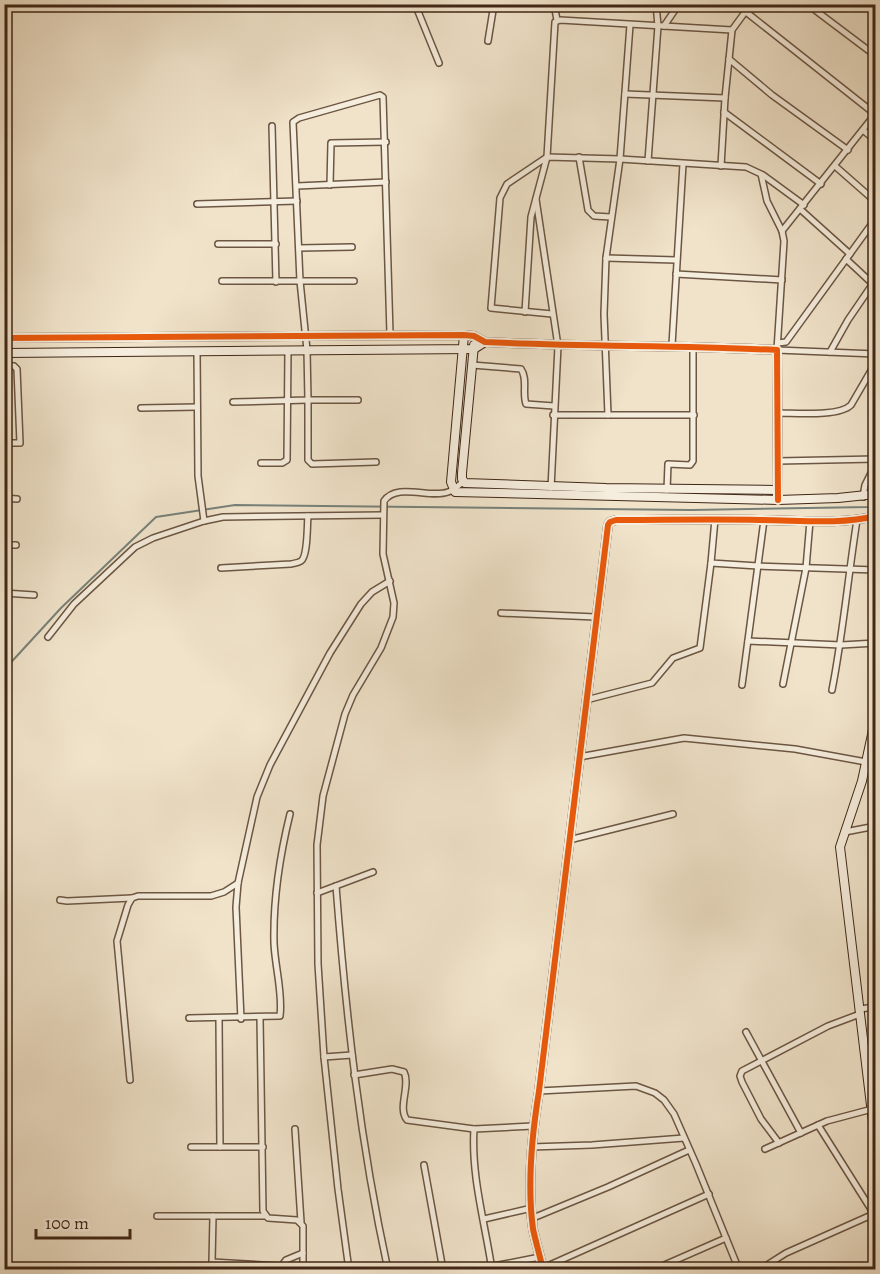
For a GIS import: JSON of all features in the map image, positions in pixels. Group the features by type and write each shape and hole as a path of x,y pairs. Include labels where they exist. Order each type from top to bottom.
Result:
{"street":[{"path":"416,4 438,63"},
{"path":"488,41 494,4"},
{"path":"525,312 530,226 536,194 547,157 554,26 557,20 554,4"},
{"path":"648,162 651,95 661,26 656,4"},
{"path":"661,26 679,4"},
{"path":"721,166 732,30 751,4"},
{"path":"807,4 876,56"},
{"path":"746,12 875,113 782,231"},
{"path":"557,20 732,30"},
{"path":"608,415 604,346 606,258 620,159 630,24"},
{"path":"729,59 772,95 848,150"},
{"path":"625,94 725,98"},
{"path":"376,462 312,464 308,460 307,350 300,281 293,127 295,120 382,96 386,142 390,334"},
{"path":"724,112 821,184"},
{"path":"272,126 276,282"},
{"path":"863,130 876,141"},
{"path":"330,184 331,143 386,142"},
{"path":"552,314 491,308 500,198 507,184 547,157 620,159 751,168 802,207 874,283 848,320 830,352"},
{"path":"579,157 588,210 594,216 611,217"},
{"path":"672,345 683,164"},
{"path":"835,166 876,202"},
{"path":"761,174 767,201 782,231 784,251 778,347 778,500"},
{"path":"297,186 386,182"},
{"path":"536,194 558,346 551,491"},
{"path":"197,204 297,201"},
{"path":"778,347 786,342 876,218"},
{"path":"218,244 276,244"},
{"path":"299,248 352,247"},
{"path":"606,258 676,260"},
{"path":"676,273 782,280"},
{"path":"222,281 354,281"},
{"path":"453,490 451,482 464,334"},
{"path":"4,338 464,334 485,342 558,346 778,347 876,354"},
{"path":"132,351 133,336"},
{"path":"474,336 462,473 464,481 468,484 551,491"},
{"path":"4,353 474,349 485,342"},
{"path":"667,493 668,464 690,465 693,461 693,346"},
{"path":"261,463 282,463 287,460 288,350"},
{"path":"197,351 198,476 204,521"},
{"path":"778,413 846,410 876,362"},
{"path":"4,365 14,366 17,369 21,429 20,443 4,443"},
{"path":"472,365 521,369 524,373 526,404 554,406"},
{"path":"234,402 358,400"},
{"path":"141,408 197,407"},
{"path":"553,415 694,415"},
{"path":"778,461 876,461 865,485 863,497"},
{"path":"349,1269 324,1057 318,964 316,845 323,796 348,705 389,630 394,603 384,554 383,509 387,497 400,493 444,494 464,481"},
{"path":"453,490 462,493 551,491 667,493 777,490"},
{"path":"667,493 778,500 863,497 876,494"},
{"path":"4,498 17,499"},
{"path":"48,637 74,604 135,547 153,538 223,517 308,516 383,509"},
{"path":"221,568 291,564 302,561 306,548 308,516"},
{"path":"709,1194 543,1269 532,1218 531,1147 606,533 610,522 715,519 857,520 876,516"},
{"path":"586,700 652,682 673,658 700,648 715,519"},
{"path":"742,685 764,520"},
{"path":"832,690 841,645 857,520"},
{"path":"783,684 806,568 810,521"},
{"path":"4,545 16,545"},
{"path":"711,563 876,570"},
{"path":"240,1019 236,907 238,883 257,797 270,765 330,652 361,604 372,592 390,581"},
{"path":"4,593 34,595"},
{"path":"501,613 596,617"},
{"path":"748,641 841,645 876,643"},
{"path":"876,716 862,781 840,847 876,1146"},
{"path":"579,757 684,738 795,749 866,762"},
{"path":"189,1018 277,1018 281,1014 274,945 274,921 283,844 290,814"},
{"path":"569,840 673,814"},
{"path":"845,832 876,826"},
{"path":"317,893 373,872"},
{"path":"60,900 138,896 211,896 224,892 238,883"},
{"path":"336,886 351,1055 375,1210 388,1269"},
{"path":"130,1080 117,941 128,904 132,898"},
{"path":"779,1143 761,1119 740,1076 742,1071 859,1011 876,1007"},
{"path":"260,1018 263,1211 266,1216"},
{"path":"219,1019 220,1147"},
{"path":"746,1032 801,1132"},
{"path":"324,1057 351,1055"},
{"path":"866,1066 876,1065"},
{"path":"354,1075 392,1070 404,1072 406,1078 403,1113 407,1120 474,1129 533,1126"},
{"path":"539,1091 626,1086 646,1089 664,1100 674,1114 739,1269"},
{"path":"765,1149 818,1125 873,1109"},
{"path":"759,1269 786,1252 875,1213 818,1125"},
{"path":"295,1129 303,1226 303,1269"},
{"path":"474,1129 473,1146 492,1268"},
{"path":"531,1147 684,1138"},
{"path":"191,1147 262,1147"},
{"path":"532,1218 689,1150"},
{"path":"424,1165 443,1269"},
{"path":"483,1220 532,1208"},
{"path":"157,1216 266,1216 301,1222"},
{"path":"213,1216 212,1262 280,1268 286,1260 303,1253"},
{"path":"653,1269 726,1238"},
{"path":"473,1269 492,1268 540,1257"}],"waterway":[{"path":"4,670 61,608 156,517 235,505 691,510 876,505"}],"cycle path":[{"path":"4,338 464,335 474,336 485,342 777,350 778,500"},
{"path":"543,1270 531,1212 532,1142 608,525 616,520 833,521 876,516"}]}
